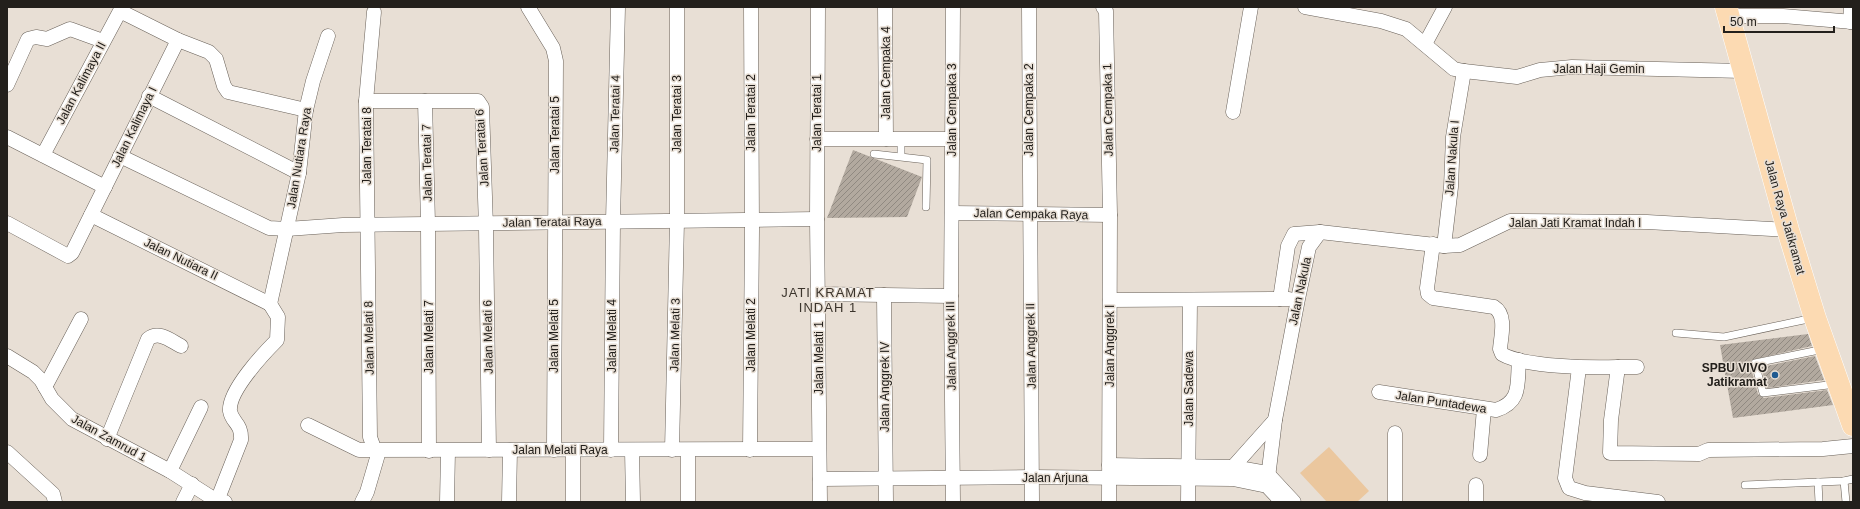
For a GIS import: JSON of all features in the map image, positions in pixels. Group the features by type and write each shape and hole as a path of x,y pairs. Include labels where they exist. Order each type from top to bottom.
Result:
{"main road":[{"name":"Jalan Raya Jatikramat","path":"1727,12 1788,230 1815,318 1853,425"}],"street":[{"name":"Jalan Teratai 5","path":"528,7 553,48 556,61 555,222"},
{"name":"Jalan Teratai 4","path":"613,222 618,7"},
{"name":"Jalan Teratai 3","path":"677,7 677,221"},
{"name":"Jalan Teratai 2","path":"751,7 752,220"},
{"name":"Jalan Teratai 1","path":"817,219 818,7"},
{"name":"Jalan Cempaka 4","path":"885,7 886,139"},
{"name":"Jalan Cempaka 3","path":"952,213 953,7"},
{"name":"Jalan Cempaka 2","path":"1029,7 1030,214"},
{"name":"Jalan Cempaka 1","path":"1102,7 1106,11 1110,215"},
{"path":"1233,112 1251,7"},
{"name":"Jalan Haji Gemin","path":"1305,7 1381,21 1406,29 1454,69 1464,72 1517,76 1540,70 1572,67 1743,71"},
{"path":"1425,44 1445,7"},
{"path":"1727,12 1783,11 1852,22 1851,7"},
{"name":"Jalan Kalimaya II","path":"42,155 120,11 178,40"},
{"path":"366,101 374,12"},
{"path":"7,85 28,39 32,38 47,40 70,29 103,41"},
{"name":"Jalan Nutiara Raya","path":"270,304 299,173 306,110 313,81 328,36"},
{"path":"178,40 209,52 216,59 224,86 228,92 306,110"},
{"name":"Jalan Kalimaya I","path":"7,223 68,256 72,253 178,40"},
{"name":"Jalan Nakula I","path":"1464,72 1453,130 1451,187 1439,245 1427,288 1428,294 1432,298 1494,307 1499,310 1502,320 1500,349 1502,354 1507,357 1519,360"},
{"path":"149,96 299,173"},
{"name":"Jalan Teratai 8","path":"367,225 366,101 425,101"},
{"name":"Jalan Teratai 6","path":"425,101 478,101 482,107 486,223"},
{"name":"Jalan Teratai 7","path":"425,101 428,224"},
{"path":"7,137 105,187"},
{"path":"817,139 952,139"},
{"name":"Jalan Teratai Raya","path":"120,156 269,228 287,229 367,225 486,223 817,219"},
{"name":"Jalan Cempaka Raya","path":"952,213 1110,215"},
{"name":"Jalan Anggrek III","path":"952,213 951,296 953,502"},
{"name":"Jalan Anggrek II","path":"1030,214 1032,502"},
{"name":"Jalan Nutiara II","path":"91,215 270,304"},
{"name":"Jalan Anggrek I","path":"1109,502 1110,215"},
{"name":"Jalan Melati 1","path":"817,219 820,502"},
{"name":"Jalan Melati 2","path":"750,450 752,220"},
{"name":"Jalan Melati 3","path":"672,450 677,221"},
{"name":"Jalan Jati Kramat Indah I","path":"1320,232 1460,246 1510,221 1647,222 1788,230"},
{"name":"Jalan Melati 5","path":"554,450 555,222"},
{"name":"Jalan Melati 4","path":"611,450 613,222"},
{"name":"Jalan Melati 6","path":"486,223 489,450"},
{"name":"Jalan Melati 7","path":"428,224 430,451"},
{"name":"Jalan Melati 8","path":"367,225 370,437 377,451"},
{"name":"Jalan Nakula","path":"1280,299 1288,246 1294,234 1320,232"},
{"name":"Jalan Nakula","path":"1267,479 1275,420 1309,247 1320,232"},
{"path":"818,294 951,296"},
{"name":"Jalan Anggrek IV","path":"884,295 886,502"},
{"path":"1110,300 1298,300"},
{"name":"Jalan Sadewa","path":"1188,502 1190,300"},
{"path":"222,501 241,440 241,431 232,415 231,407 237,390 255,362 277,340 278,317 270,304"},
{"path":"45,387 81,318"},
{"path":"107,439 148,339 154,335 162,336 181,346"},
{"name":"Jalan Zamrud 1","path":"7,356 33,372 52,399 72,419 107,439 170,471 222,501"},
{"path":"1519,360 1579,368 1637,367"},
{"name":"Jalan Puntadewa","path":"1379,392 1496,410 1512,402 1516,395 1519,360"},
{"path":"1618,367 1611,420 1610,453 1699,454 1708,450 1823,449 1853,446"},
{"path":"1579,368 1566,478 1570,488 1585,493 1658,502"},
{"path":"170,471 201,407"},
{"path":"1480,455 1484,409"},
{"path":"1233,473 1275,420"},
{"name":"Jalan Melati Raya","path":"308,425 359,450 377,451 819,449"},
{"path":"1395,433 1395,502"},
{"path":"509,502 510,450"},
{"path":"573,450 573,502"},
{"path":"632,450 633,502"},
{"path":"688,450 688,502"},
{"path":"362,502 367,492 377,451"},
{"path":"447,502 448,451"},
{"path":"7,452 54,498"},
{"name":"Jalan Arjuna","path":"820,479 1032,477 1109,472 1233,473 1267,479"},
{"path":"1267,479 1282,502"},
{"path":"1267,479 1294,502"},
{"path":"183,502 192,484"},
{"path":"1476,485 1476,502"}],"lane":[{"path":"901,139 901,156"},
{"path":"874,154 927,160 926,207"},
{"path":"1676,334 1724,337 1815,318"},
{"path":"1826,349 1755,363 1763,393 1841,388"},
{"path":"1745,484 1844,481 1853,479"},
{"path":"1844,481 1846,502"},
{"path":"1818,482 1819,502"}],"shaded area":[{"path":"1329,447 1369,491 1357,502 1327,502 1300,473"}],"building":[{"path":"853,150 922,177 907,217 827,218"},
{"path":"1808,334 1812,346 1751,360 1750,364 1758,394 1764,398 1827,390 1833,405 1733,418 1720,345"},
{"path":"1815,356 1824,380 1767,388 1761,367"}],"place":[{"name":"SPBU VIVO Jatikramat","path":"1775,375"}],"district":[{"name":"JATI KRAMAT INDAH 1","path":"828,300"}]}
